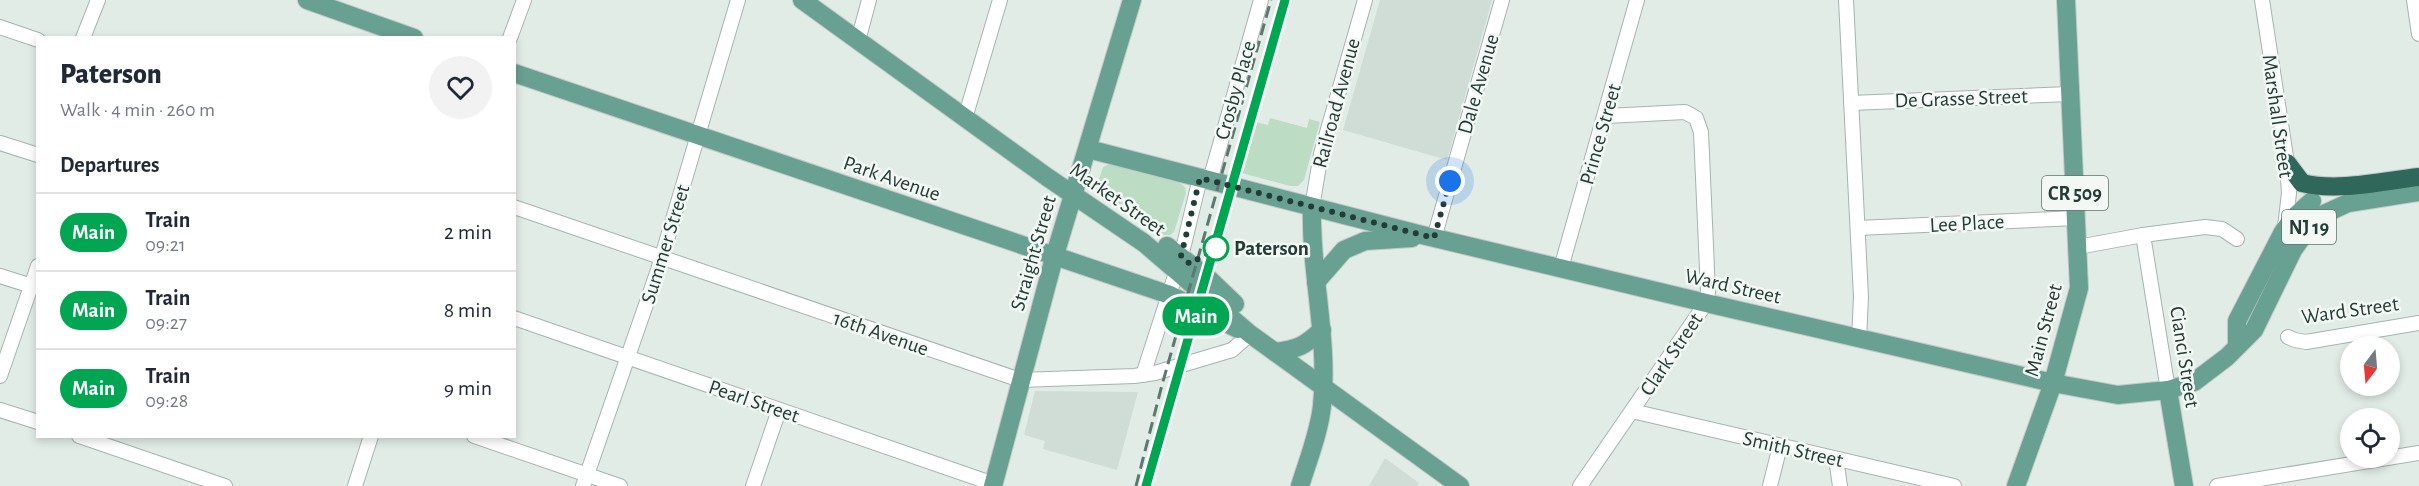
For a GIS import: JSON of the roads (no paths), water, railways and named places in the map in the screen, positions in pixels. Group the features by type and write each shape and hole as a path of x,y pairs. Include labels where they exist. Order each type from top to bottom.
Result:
{"highway":[{"path":"2287,163 2302,183 2318,186 2352,184"},
{"name":"NJ 19","path":"2312,201 2335,189 2352,184 2419,177"}],"main road":[{"path":"307,0 408,36"},
{"name":"Market Street","path":"802,0 1073,195 1144,243 1179,263 1245,328 1275,352 1461,486"},
{"name":"Straight Street","path":"993,485 1054,258 1132,0"},
{"name":"Main Street","path":"2016,486 2053,383 2079,288 2066,0"},
{"name":"Park Avenue","path":"516,74 1054,258 1170,295 1227,326 1245,328"},
{"name":"Ward Street","path":"1088,149 1434,238 1706,303 2053,383 2118,395 2168,390 2194,382 2207,374 2237,346"},
{"name":"NJ 19","path":"2237,346 2254,330 2293,250 2317,219 2348,203 2419,192"},
{"name":"NJ 19","path":"2237,346 2237,321 2283,232 2292,219 2312,201"},
{"path":"1300,486 1320,420 1323,388 1322,330 1312,233 1312,207"},
{"path":"1316,282 1344,250 1365,241 1434,238"},
{"path":"1275,352 1295,350 1304,346 1322,330"},
{"name":"Cianci Street","path":"2168,390 2184,486"}],"street":[{"path":"84,36 98,0"},
{"path":"511,36 524,0"},
{"name":"Summer Street","path":"585,480 662,258 738,0"},
{"path":"858,41 869,0"},
{"path":"965,118 1000,0"},
{"name":"Crosby Place","path":"1143,375 1261,0"},
{"name":"Railroad Avenue","path":"1312,207 1314,186 1324,143 1365,0"},
{"name":"Dale Avenue","path":"1434,238 1502,0"},
{"name":"Prince Street","path":"1561,268 1606,116 1637,0"},
{"path":"1846,0 1861,297 1859,339"},
{"name":"Marshall Street","path":"2262,0 2287,163 2288,209 2283,232"},
{"path":"2414,0 2419,34"},
{"path":"0,27 36,39"},
{"name":"De Grasse Street","path":"1851,103 2070,94"},
{"name":"Clark Street","path":"1580,486 1706,303 1708,281 1701,132 1696,118 1685,112 1606,116"},
{"path":"0,142 36,154"},
{"name":"16th Avenue","path":"516,208 1020,380 1143,375 1232,351 1245,328"},
{"name":"Lee Place","path":"1858,228 2076,218"},
{"path":"2078,247 2143,235 2214,227 2222,229 2237,239"},
{"name":"Cianci Street","path":"2143,235 2168,390"},
{"path":"0,276 34,287 0,376"},
{"name":"Pearl Street","path":"516,319 993,485"},
{"name":"Ward Street","path":"2288,337 2306,342 2419,323"},
{"path":"0,410 36,421"},
{"path":"753,486 779,410"},
{"name":"Smith Street","path":"1632,411 1954,486"},
{"path":"85,438 225,486"},
{"path":"355,486 370,438"},
{"path":"479,438 585,480 620,486"},
{"path":"1770,486 1780,446"},
{"path":"2217,486 2419,453"},
{"path":"1836,459 1840,486"}],"railway":[{"path":"1136,486 1162,385 1271,0"},
{"path":"1146,486 1285,0"}],"train":[{"name":"Main","path":"1146,486 1285,0"}],"place":[{"name":"Paterson","path":"1216,248"}]}
